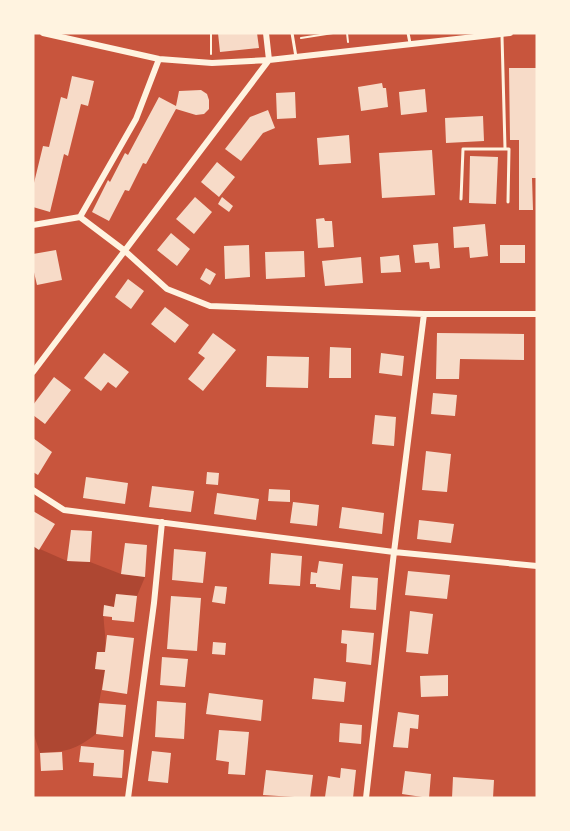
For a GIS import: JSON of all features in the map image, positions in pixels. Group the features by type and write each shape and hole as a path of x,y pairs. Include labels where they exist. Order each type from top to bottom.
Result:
{"street":[{"path":"43,33 159,59 212,63 270,60 510,33"},
{"path":"33,372 270,60 266,33"},
{"path":"80,217 136,119 159,59"},
{"path":"33,225 80,217 125,251 167,289 210,306 424,314 537,314"},
{"path":"366,798 424,314"},
{"path":"33,490 64,510 394,552 537,566"},
{"path":"128,798 154,603 162,522"}],"lane":[{"path":"292,33 296,57"},
{"path":"408,33 410,43"},
{"path":"502,34 505,148"},
{"path":"461,199 463,149 505,148 509,149 508,202"}],"path":[{"path":"211,33 211,54"},
{"path":"292,39 333,33"},
{"path":"347,33 348,42"}],"shaded area":[{"path":"33,546 67,561 90,562 121,574 145,577 137,596 116,594 114,607 104,606 105,652 97,652 95,669 105,670 96,734 76,747 56,752 40,753 33,732"}],"building":[{"path":"218,33 257,33 259,48 220,52"},
{"path":"509,68 537,68 537,178 532,178 533,210 519,210 519,140 510,140"},
{"path":"72,76 94,81 88,106 81,104 68,156 64,154 50,212 33,207 33,187 43,146 49,147 61,97 67,99"},
{"path":"382,83 383,88 386,88 388,107 361,111 358,87"},
{"path":"425,89 427,112 401,115 399,92"},
{"path":"201,90 207,94 209,109 204,114 196,115 176,109 146,164 143,163 129,191 125,190 109,221 92,212 125,153 128,155 159,97 176,106 179,91"},
{"path":"295,92 296,118 277,119 276,93"},
{"path":"268,110 275,128 263,133 241,161 225,149 250,117"},
{"path":"483,116 484,141 446,143 445,118"},
{"path":"349,135 351,163 319,165 317,138"},
{"path":"432,150 435,195 382,198 379,153"},
{"path":"470,156 498,157 496,204 469,203"},
{"path":"217,162 235,177 219,197 201,182"},
{"path":"195,197 212,212 194,234 176,219"},
{"path":"222,197 233,206 229,212 218,204"},
{"path":"324,218 325,221 332,221 334,247 318,248 316,219"},
{"path":"485,224 488,256 470,258 469,247 454,248 453,227"},
{"path":"171,233 190,249 177,266 157,250"},
{"path":"438,243 440,268 430,269 429,262 415,263 413,245"},
{"path":"249,245 250,277 225,279 224,246"},
{"path":"500,245 525,245 525,263 500,263"},
{"path":"56,250 62,280 37,285 33,254"},
{"path":"304,251 305,277 266,279 265,252"},
{"path":"399,255 401,272 381,273 380,257"},
{"path":"361,257 363,283 325,286 322,261"},
{"path":"206,268 216,274 210,285 200,279"},
{"path":"128,279 144,291 131,309 115,297"},
{"path":"165,307 189,325 175,343 151,324"},
{"path":"213,333 236,350 203,391 188,379 205,358 198,353"},
{"path":"437,333 524,334 524,360 460,359 459,379 436,379"},
{"path":"330,347 351,348 351,378 329,378"},
{"path":"104,353 129,372 116,388 108,382 101,391 84,378"},
{"path":"381,353 404,356 402,376 379,373"},
{"path":"267,356 309,357 308,388 266,387"},
{"path":"54,377 71,390 45,424 33,415 33,405"},
{"path":"433,393 457,395 455,416 431,414"},
{"path":"375,415 396,417 394,446 372,444"},
{"path":"33,438 52,452 38,475 33,472"},
{"path":"426,451 451,454 447,492 422,490"},
{"path":"207,472 219,473 218,485 206,484"},
{"path":"86,477 128,483 125,504 83,498"},
{"path":"152,486 194,491 191,512 149,507"},
{"path":"269,489 290,490 290,502 268,501"},
{"path":"217,493 259,499 256,520 214,514"},
{"path":"293,502 319,505 317,526 290,523"},
{"path":"342,507 384,513 382,534 339,528"},
{"path":"33,511 55,524 39,550 33,546"},
{"path":"419,520 454,524 451,543 417,539"},
{"path":"71,530 92,531 90,562 67,561"},
{"path":"125,543 147,545 145,577 121,574"},
{"path":"174,549 206,552 203,583 172,580"},
{"path":"271,553 302,556 300,586 269,584"},
{"path":"319,561 343,564 340,590 310,584 311,572 317,573"},
{"path":"408,571 450,575 447,599 405,595"},
{"path":"352,576 378,578 376,610 350,608"},
{"path":"215,586 227,587 225,604 212,602"},
{"path":"116,594 137,596 134,622 112,620 112,617 103,616 104,605 114,607"},
{"path":"171,596 201,598 197,651 167,649"},
{"path":"410,611 433,614 428,654 406,652"},
{"path":"342,630 374,633 371,665 346,662 347,644 341,643"},
{"path":"107,635 134,638 127,694 102,690 105,670 95,669 97,652 105,652"},
{"path":"213,642 226,643 225,655 212,654"},
{"path":"162,657 188,659 185,687 160,685"},
{"path":"448,675 448,696 421,697 420,676"},
{"path":"314,678 346,682 344,702 312,699"},
{"path":"209,693 263,700 261,721 206,714"},
{"path":"157,701 186,703 184,739 155,737"},
{"path":"99,703 126,705 123,737 96,734"},
{"path":"398,712 419,715 418,729 410,728 408,748 393,747"},
{"path":"340,723 362,725 361,744 339,742"},
{"path":"219,730 249,732 245,775 228,774 229,762 216,760"},
{"path":"81,746 124,750 122,778 93,776 94,763 79,762"},
{"path":"152,751 171,753 168,783 148,781"},
{"path":"62,752 63,770 41,771 40,753"},
{"path":"341,768 356,770 353,798 325,797 328,776 340,778"},
{"path":"266,770 313,775 310,798 263,795"},
{"path":"405,771 431,774 429,798 402,794"},
{"path":"453,777 494,780 493,798 452,798"}]}
